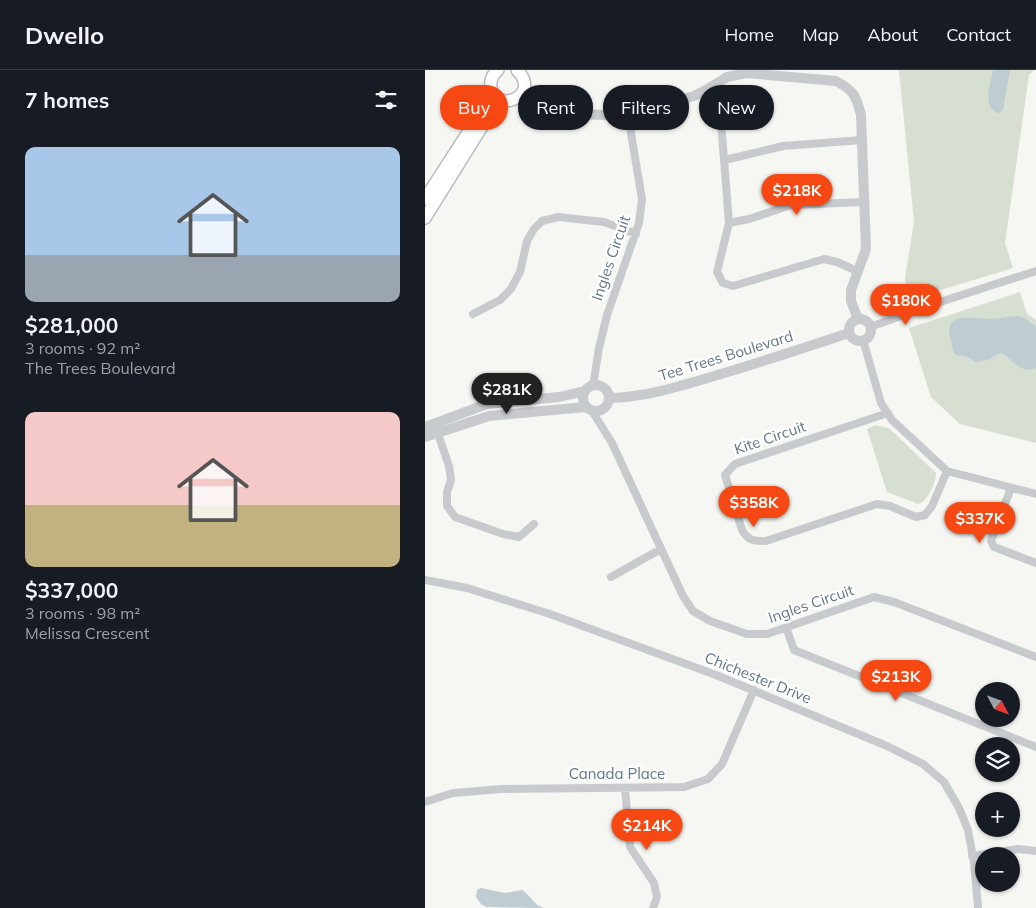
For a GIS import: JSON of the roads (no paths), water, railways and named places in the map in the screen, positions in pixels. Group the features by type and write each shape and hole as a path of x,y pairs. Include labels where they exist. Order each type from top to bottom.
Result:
{"main road":[{"path":"490,85 492,72"},
{"path":"522,72 524,85"},
{"path":"425,199 470,130"},
{"path":"425,218 480,130"}],"street":[{"path":"689,97 727,77 746,73 836,81 847,87 857,96 861,115 866,250 851,290 851,301 858,320"},
{"path":"718,83 729,223 717,272 723,283 733,286 825,259 857,271"},
{"name":"Ingles Circuit","path":"589,388 607,315 636,234 643,200 631,130"},
{"path":"725,160 783,146 862,140"},
{"path":"729,223 749,219 791,205 864,202"},
{"path":"473,314 500,300 511,289 520,272 527,241 534,229 542,221 558,217 604,222 636,234"},
{"path":"870,327 1036,271"},
{"path":"858,320 865,321 870,327 869,336 863,340 853,339 849,333 851,323 858,320"},
{"name":"Tee Trees Boulevard","path":"609,398 632,397 663,392 849,333"},
{"path":"863,340 881,403 892,420 947,471 1036,494"},
{"path":"425,438 432,428 487,404 559,397 601,386 605,389 609,398 602,410 588,409 489,416 432,428"},
{"path":"588,409 583,396 589,388"},
{"name":"Ingles Circuit","path":"588,409 612,443 683,596 693,611 710,621 747,634 767,634 874,597 894,602 1036,657"},
{"name":"Kite Circuit","path":"888,413 735,464 725,475 742,530 747,538 752,541 766,540 877,504 890,506 916,517 925,515 932,506 947,471"},
{"path":"432,428 449,466 451,480 447,492 447,506 455,517 503,534 519,537 534,524"},
{"path":"1011,488 991,541 994,548 1036,564"},
{"path":"611,577 661,549"},
{"name":"Chichester Drive","path":"425,580 467,588 550,614 754,690 887,746 923,764 944,782 959,808 967,830 972,856 978,908"},
{"path":"785,627 794,650 1036,747"},
{"name":"Canada Place","path":"425,802 453,793 501,789 684,788 708,779 722,764 754,690"},
{"path":"625,788 630,847 654,883 657,897 653,908"},
{"path":"972,856 1019,850 1036,852"}]}
